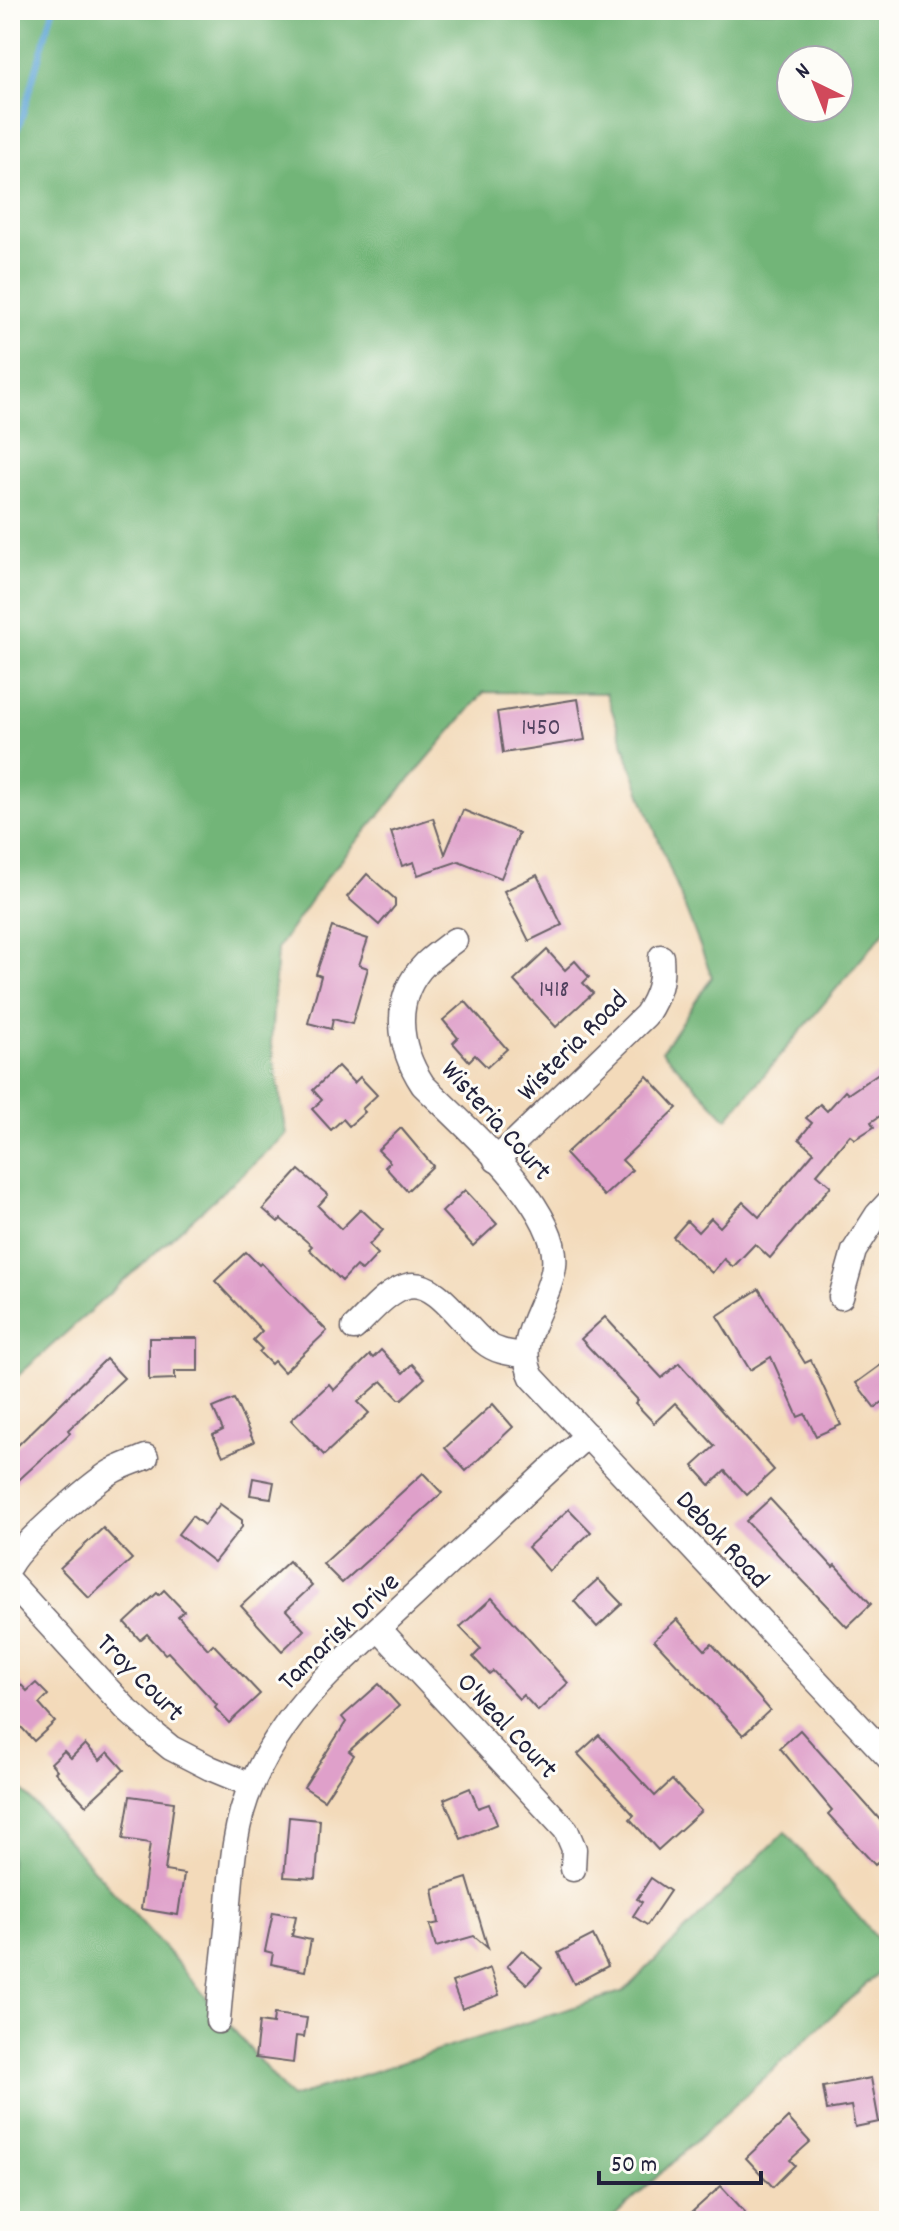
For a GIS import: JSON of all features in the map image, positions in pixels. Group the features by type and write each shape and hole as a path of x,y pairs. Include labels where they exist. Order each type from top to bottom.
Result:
{"street":[{"name":"Wisteria Court","path":"455,940 424,965 409,988 402,1004 402,1038 412,1069 423,1085 534,1202 547,1226 554,1265 524,1355"},
{"name":"Wisteria Road","path":"496,1160 646,1015 658,997 663,975 661,957"},
{"path":"841,1297 854,1251 889,1202"},
{"path":"354,1328 394,1292 418,1285 432,1290 483,1342 498,1351 524,1355"},
{"name":"Debok Road","path":"524,1355 532,1377 889,1758"},
{"name":"Tamarisk Drive","path":"218,2021 230,1889 241,1816 251,1785 276,1738 302,1700 587,1435"},
{"path":"10,1565 26,1545 112,1471 146,1457"},
{"name":"Troy Court","path":"10,1582 128,1711 154,1734 171,1748 251,1785"},
{"name":"O'Neal Court","path":"379,1629 566,1830 574,1849 573,1869"}],"green space":[{"path":"10,10 889,10 889,926 727,1119 662,1051 712,977 643,800 606,693 484,692 326,878 277,949 271,1044 287,1134 10,1383"},
{"path":"10,1777 163,1946 291,2098 624,1991 785,1832 889,1952 889,1963 609,2221 10,2221"}],"building":[{"path":"578,699 585,740 503,753 497,712"},
{"path":"463,810 519,833 501,878 459,861 418,875 414,862 402,866 391,832 433,818 445,854"},
{"path":"367,874 395,899 395,906 379,925 347,897"},
{"path":"537,875 562,925 529,941 504,891"},
{"path":"332,927 368,939 359,965 368,968 352,1024 333,1019 331,1029 308,1023 321,976 316,974"},
{"path":"547,950 565,970 575,961 589,977 583,983 593,993 556,1027 514,981"},
{"path":"465,1001 507,1049 487,1067 475,1055 469,1061 453,1043 458,1038 443,1020"},
{"path":"338,1066 354,1083 360,1077 377,1095 362,1109 365,1112 349,1126 343,1119 331,1130 312,1109 322,1100 313,1090"},
{"path":"889,1066 889,1110 871,1122 874,1127 855,1139 850,1135 817,1174 831,1186 770,1258 755,1244 733,1267 724,1259 712,1273 673,1237 687,1221 698,1232 711,1218 720,1227 743,1202 759,1217 814,1152 799,1139 812,1123 806,1118 820,1104 827,1111 845,1091 848,1094"},
{"path":"647,1076 677,1108 622,1160 632,1170 604,1196 565,1154"},
{"path":"401,1128 433,1166 407,1191 385,1167 390,1162 378,1150"},
{"path":"299,1170 328,1195 318,1206 341,1229 361,1209 383,1230 369,1245 378,1254 362,1271 356,1266 342,1281 309,1249 312,1246 281,1219 278,1222 263,1209"},
{"path":"465,1190 497,1224 473,1246 442,1212"},
{"path":"246,1252 259,1265 261,1263 327,1331 284,1372 259,1352 262,1349 253,1340 262,1331 215,1281"},
{"path":"759,1289 805,1363 811,1360 841,1425 816,1436 805,1414 798,1417 771,1357 750,1370 717,1316"},
{"path":"605,1317 662,1378 679,1363 774,1470 747,1495 725,1471 710,1485 693,1466 715,1446 675,1403 654,1423 635,1403 638,1400 581,1339"},
{"path":"149,1338 198,1338 198,1371 175,1371 175,1379 149,1380"},
{"path":"381,1350 403,1373 412,1364 425,1378 402,1399 382,1381 358,1402 369,1413 324,1455 291,1420 329,1384 334,1390 370,1355 373,1358"},
{"path":"106,1359 124,1378 10,1488 10,1453"},
{"path":"889,1359 889,1397 875,1408 856,1383"},
{"path":"234,1399 254,1442 223,1456 213,1435 223,1430 213,1408"},
{"path":"493,1404 513,1427 466,1471 445,1448"},
{"path":"423,1473 442,1493 342,1583 323,1564"},
{"path":"253,1478 274,1482 271,1498 250,1495"},
{"path":"770,1499 871,1604 847,1627 746,1521"},
{"path":"220,1504 242,1520 242,1527 214,1562 178,1534 192,1516 204,1525"},
{"path":"569,1509 591,1532 549,1571 528,1547"},
{"path":"103,1528 132,1559 89,1598 60,1568"},
{"path":"289,1561 312,1586 286,1610 304,1630 282,1651 241,1606"},
{"path":"598,1579 622,1604 597,1627 574,1601"},
{"path":"164,1590 184,1611 178,1616 208,1649 213,1644 260,1694 229,1723 215,1708 217,1705 168,1652 165,1654 147,1634 140,1640 125,1623"},
{"path":"492,1598 568,1683 538,1711 523,1695 519,1699 493,1671 489,1674 473,1657 481,1649 460,1627"},
{"path":"677,1619 705,1650 712,1644 770,1710 743,1735 654,1640"},
{"path":"10,1673 27,1691 36,1683 48,1695 39,1704 55,1722 34,1741 10,1715"},
{"path":"379,1684 399,1706 349,1751 354,1755 324,1800 304,1787 346,1722 342,1717"},
{"path":"800,1730 889,1830 889,1852 875,1865 828,1814 832,1810 780,1748"},
{"path":"599,1735 655,1796 672,1780 701,1811 658,1850 630,1819 634,1815 578,1754"},
{"path":"85,1744 100,1760 108,1752 124,1770 86,1805 55,1772 57,1770 51,1763 64,1751 71,1758"},
{"path":"470,1788 478,1808 489,1804 497,1824 461,1839 444,1799"},
{"path":"130,1796 174,1802 165,1871 184,1874 178,1915 141,1909 150,1843 123,1839"},
{"path":"289,1817 320,1820 316,1879 284,1877"},
{"path":"467,1878 488,1948 474,1936 436,1947 430,1925 439,1923 433,1889"},
{"path":"651,1878 670,1891 647,1925 633,1916 642,1902 637,1899"},
{"path":"273,1912 296,1916 292,1936 311,1940 305,1971 271,1964 273,1953 265,1951"},
{"path":"593,1935 608,1966 574,1984 558,1953"},
{"path":"522,1950 542,1968 527,1984 507,1966"},
{"path":"490,1968 499,1995 462,2009 452,1982"},
{"path":"274,2014 307,2018 304,2037 296,2036 293,2063 255,2058 259,2022 273,2024"},
{"path":"871,2078 879,2122 855,2127 851,2106 827,2110 823,2087"},
{"path":"788,2118 810,2142 790,2160 795,2165 773,2187 746,2158"},
{"path":"721,2186 745,2212 735,2221 682,2221"}],"waterway":[{"path":"10,142 20,124 53,10"}]}
